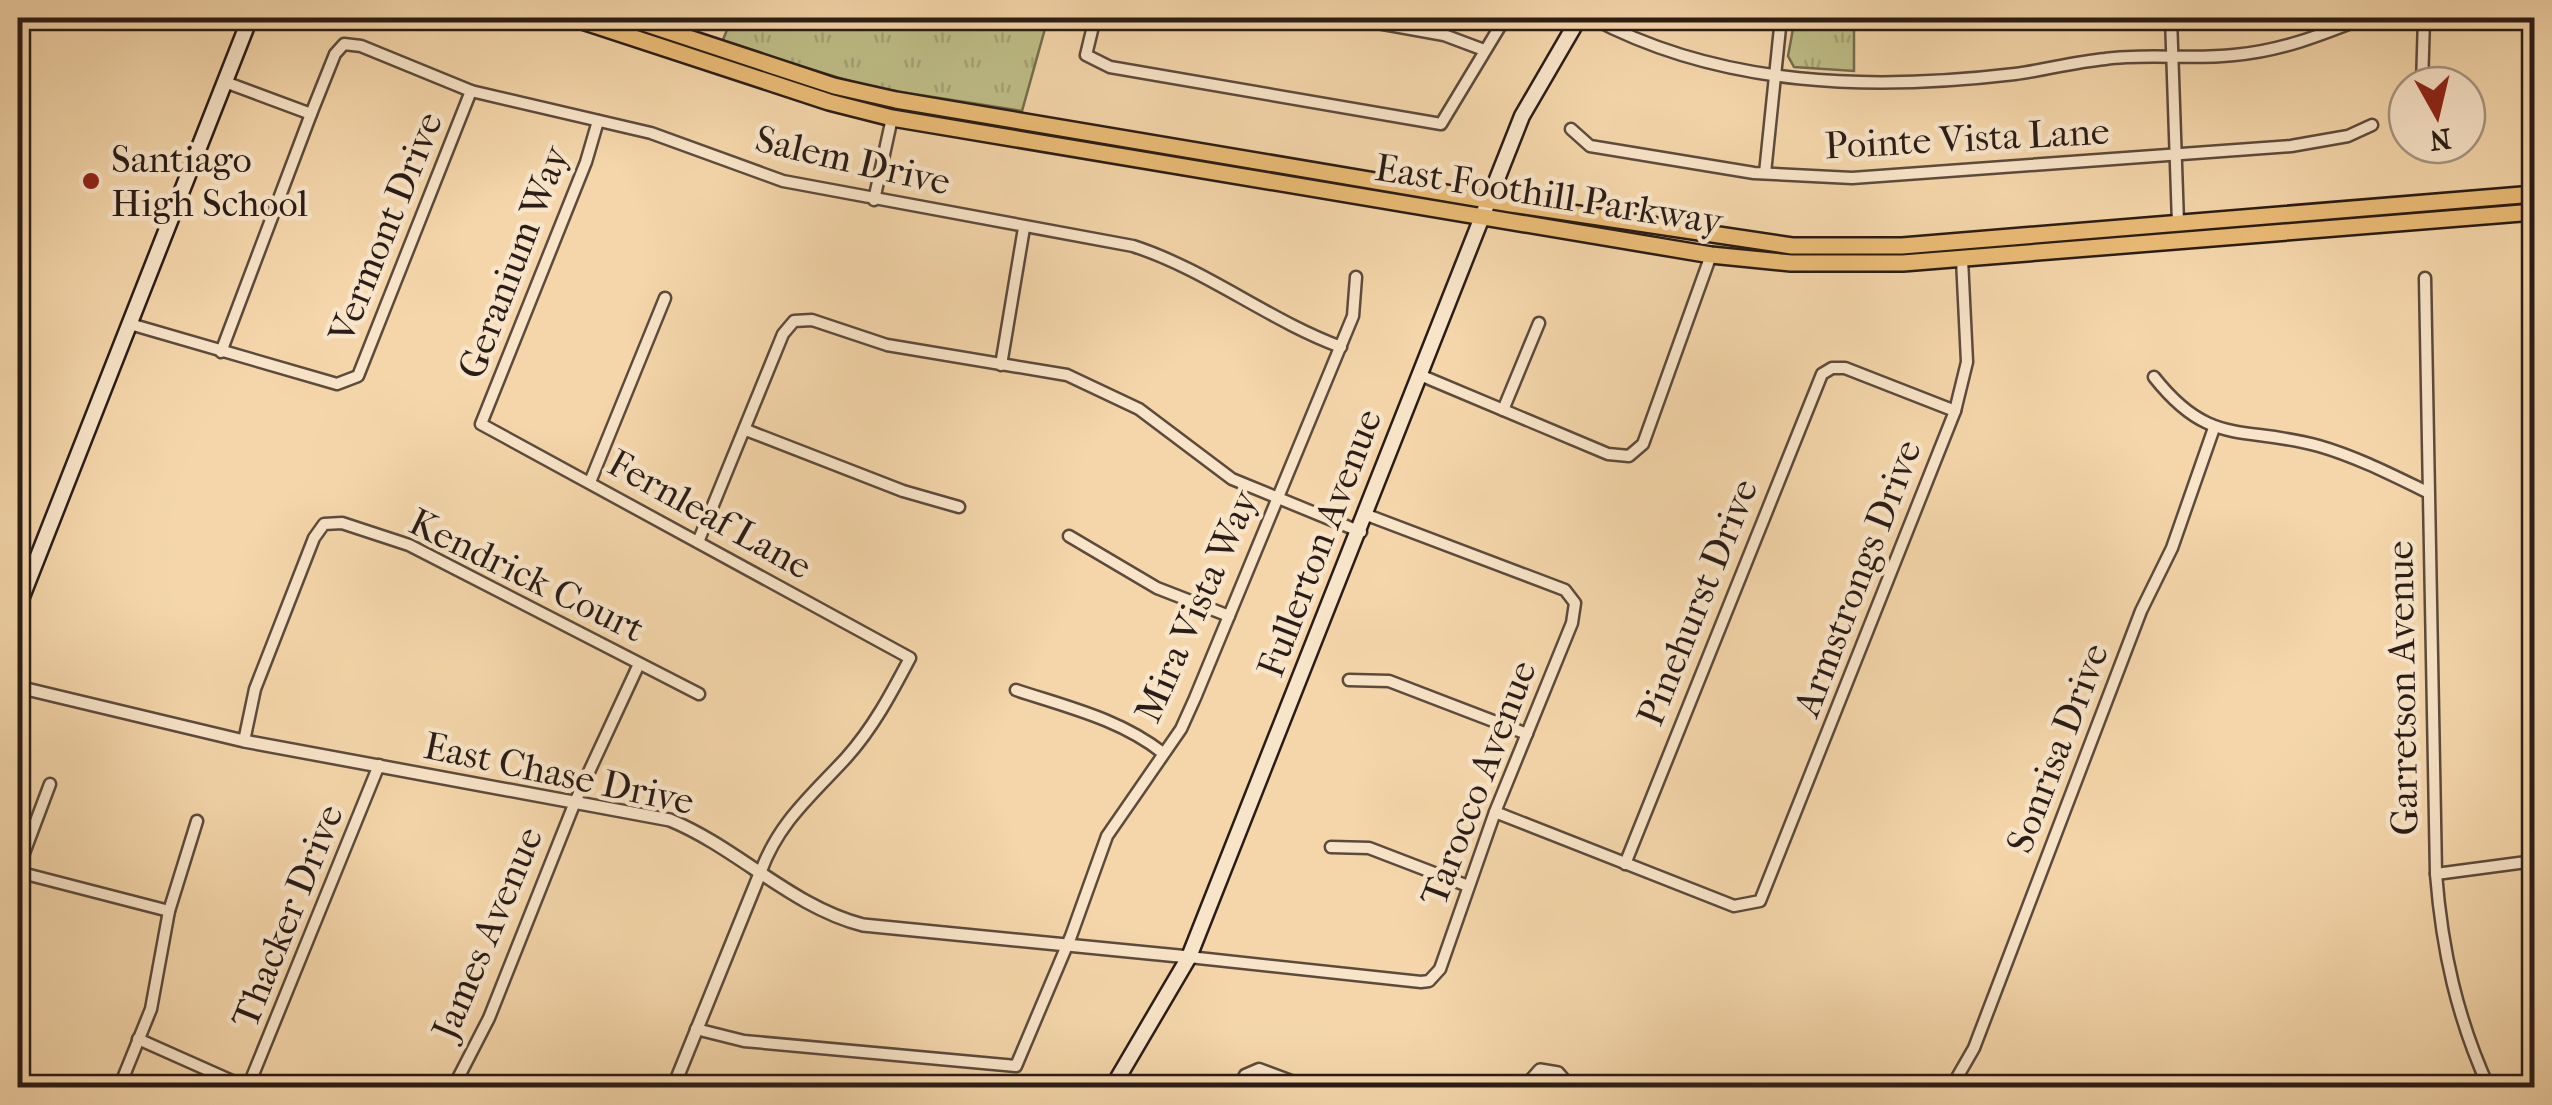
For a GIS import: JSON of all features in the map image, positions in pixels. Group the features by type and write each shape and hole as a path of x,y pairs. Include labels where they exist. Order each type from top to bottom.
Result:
{"main road":[{"path":"18,608 250,18"},
{"name":"East Foothill Parkway","path":"573,18 830,102 892,118 1711,254 1847,265 2534,212"},
{"name":"East Foothill Parkway","path":"628,18 834,86 896,100 1487,200 1792,246 1902,246 2534,194"},
{"name":"Fullerton Avenue","path":"1112,1088 1189,958 1367,515 1487,200 1522,116 1579,18"}],"street":[{"path":"1095,18 1086,55 1110,67 1441,124 1504,18"},
{"path":"1350,18 1444,35 1484,50"},
{"path":"1592,18 1681,56 1828,82 2013,74 2106,58 2233,56 2295,45 2364,18"},
{"path":"1765,173 1781,18"},
{"path":"2171,18 2172,156 2178,223"},
{"path":"2423,65 2424,18"},
{"name":"Salem Drive","path":"311,114 335,54 344,44 361,46 471,91 651,133 783,181 1133,246 1168,257 1294,330 1341,348"},
{"path":"130,324 221,352 311,114 225,82"},
{"name":"Vermont Drive","path":"221,352 337,384 358,376 471,91"},
{"path":"874,200 892,118"},
{"name":"Geranium Way","path":"481,424 586,162 598,121"},
{"name":"Pointe Vista Lane","path":"1572,129 1590,146 1765,173 1852,178 2292,146 2348,136 2372,126"},
{"path":"1001,365 1024,228"},
{"path":"1420,375 1619,458 1638,451 1711,254"},
{"name":"Armstrongs Drive","path":"1626,864 1734,906 1752,906 1766,891 1955,411 1966,362 1962,258"},
{"name":"Mira Vista Way","path":"696,1029 744,1042 1016,1066 1106,836 1181,729 1341,348 1353,316 1356,277"},
{"name":"Garretson Avenue","path":"2425,278 2436,874 2443,949 2458,1010 2489,1088"},
{"path":"590,482 665,298"},
{"path":"698,542 783,334 794,321 812,320 887,344 1067,374 1105,389 1232,479 1360,532"},
{"path":"1504,410 1539,323"},
{"name":"Pinehurst Drive","path":"1626,864 1816,383 1832,368 1845,368 1955,411"},
{"path":"2154,377 2178,408 2214,428 2314,444 2351,456 2428,492"},
{"name":"Fernleaf Lane","path":"481,424 910,658 878,717 846,758 798,805 772,842 760,870"},
{"name":"Sonrisa Drive","path":"1951,1088 1974,1048 2141,611 2172,548 2214,428"},
{"path":"746,430 903,491 960,507"},
{"name":"Tarocco Avenue","path":"1367,515 1565,590 1575,603 1572,623 1495,812 1440,969 1429,981"},
{"name":"Kendrick Court","path":"244,741 255,690 314,538 324,524 342,523 409,545 699,694"},
{"path":"1070,536 1158,588 1228,616"},
{"name":"James Avenue","path":"453,1088 488,1018 575,802 638,664"},
{"path":"1350,680 1388,681 1527,734"},
{"name":"East Chase Drive","path":"18,687 244,741 670,820 704,834 819,909 863,925 1064,949 1429,981"},
{"path":"1016,690 1102,718 1141,736 1163,753"},
{"name":"Thacker Drive","path":"248,1088 380,765"},
{"path":"50,784 18,871 169,912"},
{"path":"1495,812 1626,864"},
{"path":"119,1088 157,984 169,912 197,822"},
{"path":"1331,847 1369,848 1468,886"},
{"path":"2436,874 2534,861"},
{"path":"673,1088 760,870"},
{"path":"138,1039 248,1088"},
{"path":"1238,1088 1245,1075 1259,1069 1310,1088"},
{"path":"1524,1088 1540,1070 1558,1073 1571,1088"}],"green space":[{"path":"732,18 1048,18 1022,111 869,87 722,42"},
{"path":"1795,18 1854,18 1854,71 1794,67 1788,56"}],"place":[{"name":"Santiago High School","path":"91,181"}]}
